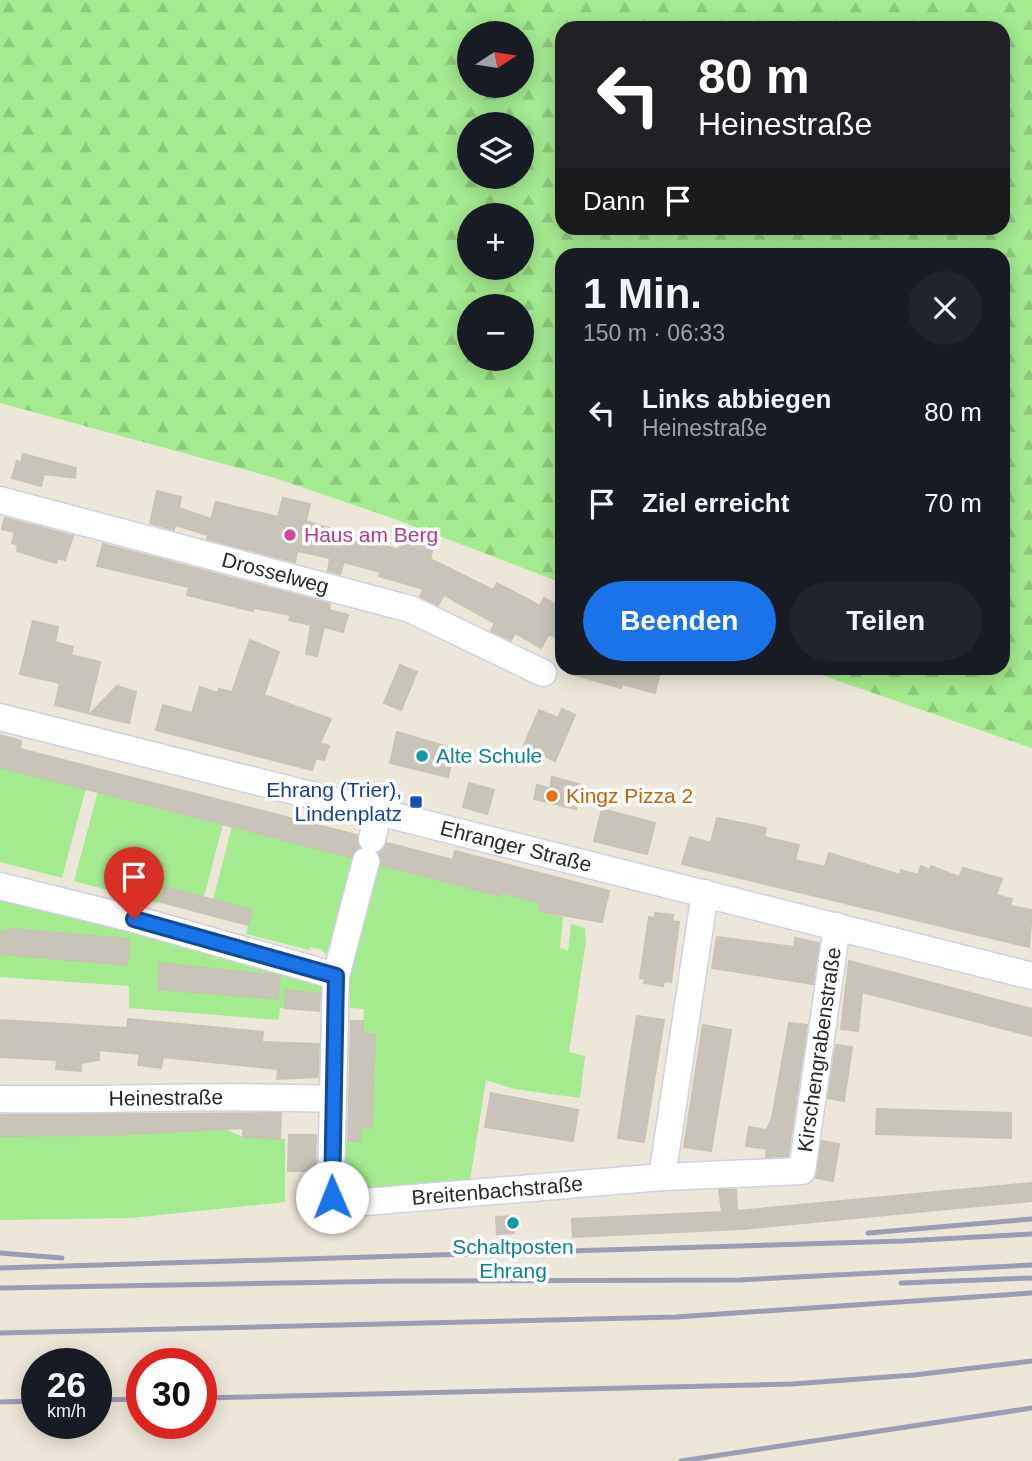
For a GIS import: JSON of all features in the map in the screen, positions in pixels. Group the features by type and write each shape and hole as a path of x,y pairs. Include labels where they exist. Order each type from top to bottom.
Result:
{"street":[{"name":"Drosselweg","path":"0,500 410,609 543,673"},
{"name":"Ehranger Straße","path":"0,716 372,838 705,893 1032,976"},
{"path":"333,1099 336,976 372,838"},
{"path":"0,886 134,919 336,976"},
{"path":"662,1177 705,893"},
{"name":"Kirschengrabenstraße","path":"802,1171 837,926"},
{"name":"Heinestraße","path":"0,1099 116,1100 243,1095 333,1099"},
{"name":"Breitenbachstraße","path":"333,1099 332,1197 365,1202 662,1177 802,1171"}],"green space":[{"path":"0,0 1032,0 1032,748 821,675 1010,675 1010,248 555,248 555,580 392,518 275,478 0,403"},
{"path":"0,767 86,788 62,878 0,862"},
{"path":"98,791 223,824 204,897 165,887 161,902 157,903 74,881"},
{"path":"232,826 360,859 335,956 324,953 323,950 310,947 309,950 246,934 252,910 213,900"},
{"path":"372,862 500,895 501,892 541,902 539,911 563,917 560,948 568,951 571,924 585,928 586,942 569,1052 585,1056 580,1098 514,1089 486,1080 470,1180 356,1195 342,1183 339,1140 359,1141 360,1127 371,1128 363,1034 364,1009 342,1007"},
{"path":"0,893 320,977 326,995 287,990 285,1008 280,1008 279,1020 129,1008 129,986 0,977"},
{"path":"225,1129 243,1137 285,1139 285,1202 131,1218 0,1220 0,1136 108,1135"}],"building":[{"path":"23,454 76,468 75,478 44,474 41,486 12,478 17,461 21,463"},
{"path":"157,491 181,497 179,508 211,519 216,502 278,517 283,498 310,504 306,521 398,550 404,539 416,542 419,534 435,540 430,559 493,590 497,583 540,606 544,598 555,604 555,637 549,634 541,648 515,633 511,640 491,631 495,623 444,595 438,605 420,596 424,589 379,576 380,572 344,562 340,574 328,571 330,558 297,551 295,562 207,539 208,535 175,525 174,530 150,523"},
{"path":"5,518 73,536 65,560 58,558 56,563 17,551 18,545 12,543 15,532 2,529"},
{"path":"103,544 330,604 329,610 348,615 343,632 324,627 317,656 306,654 311,625 289,620 291,615 254,608 253,611 187,595 189,587 97,566"},
{"path":"33,621 58,627 55,642 73,647 71,655 100,662 88,713 55,705 60,683 20,674"},
{"path":"250,640 279,652 264,695 331,719 320,743 329,746 324,760 316,758 312,770 156,730 163,705 192,713 200,687 218,693 219,689 232,692"},
{"path":"400,665 417,672 401,710 384,703"},
{"path":"575,675 659,675 655,693 622,684 621,688"},
{"path":"117,686 136,692 129,723 90,714"},
{"path":"562,709 575,715 555,761 524,745 539,710 558,718"},
{"name":"Alte Schule","path":"397,732 455,749 448,777 390,763"},
{"path":"0,735 21,741 20,749 357,835 359,847 351,857 0,767"},
{"path":"552,777 582,785 576,809 534,799 537,785 550,788"},
{"path":"469,783 494,790 487,814 463,807"},
{"path":"602,809 655,823 647,854 594,841"},
{"path":"717,818 766,828 764,837 799,845 795,860 825,867 829,853 900,875 901,870 918,875 921,866 930,870 931,866 959,877 963,868 1002,879 996,895 1012,899 1010,906 1032,910 1029,947 682,864 690,837 711,843"},
{"path":"387,843 453,860 455,851 609,891 602,922 539,911 541,903 501,892 500,896 381,865 379,853"},
{"path":"165,887 252,910 248,925 161,902"},
{"path":"655,913 673,915 672,921 679,922 671,982 664,981 663,986 644,983 645,979 640,978 649,917 655,918"},
{"path":"10,929 129,939 127,965 0,954 0,931 10,932"},
{"path":"717,937 794,947 795,938 819,943 813,984 712,968"},
{"path":"849,961 1032,1009 1032,1036 862,992 858,1031 841,1029"},
{"path":"160,963 280,976 278,999 158,989"},
{"path":"286,990 320,994 319,1011 285,1008"},
{"path":"637,1016 664,1020 644,1142 618,1138"},
{"path":"128,1019 263,1032 262,1042 319,1044 318,1077 277,1079 278,1069 163,1057 161,1068 138,1065 140,1054 99,1050 99,1060 81,1063 81,1071 56,1069 57,1060 0,1057 0,1020 127,1028"},
{"path":"351,1021 363,1021 363,1034 375,1034 372,1128 360,1127 360,1141 348,1141"},
{"path":"789,1023 807,1025 788,1156 766,1157 767,1149 746,1146 749,1127 767,1130 772,1118"},
{"path":"703,1025 731,1030 711,1151 684,1147"},
{"path":"836,1045 852,1047 844,1101 828,1098"},
{"path":"491,1093 578,1110 573,1141 485,1127"},
{"path":"877,1109 1011,1113 1011,1138 876,1134"},
{"path":"281,1113 280,1139 243,1137 243,1128 108,1135 0,1136 0,1115"},
{"path":"289,1135 316,1135 315,1171 288,1171"},
{"path":"822,1141 839,1144 833,1181 816,1178"},
{"path":"1032,1183 1032,1201 742,1229 573,1237 572,1219 722,1212 719,1190 736,1190 737,1211"},
{"path":"513,1216 514,1233 497,1234 496,1217"}],"railway":[{"path":"868,1233 1032,1219"},
{"path":"0,1268 903,1241 1032,1234"},
{"path":"0,1253 62,1258"},
{"path":"0,1288 400,1281 739,1280 1032,1265"},
{"path":"901,1283 1032,1278"},
{"path":"0,1333 676,1317 1032,1293"},
{"path":"217,1398 792,1384 914,1375 1032,1361"},
{"path":"112,1400 126,1399"},
{"path":"0,1402 21,1401"},
{"path":"681,1461 1032,1408"}],"place":[{"name":"Haus am Berg","path":"290,535"},
{"name":"Alte Schule","path":"422,756"},
{"name":"Kingz Pizza 2","path":"552,796"},
{"name":"Ehrang (Trier), Lindenplatz","path":"416,802"},
{"name":"Schaltposten Ehrang","path":"513,1223"}],"route":[{"path":"134,919 336,976 332,1197"}]}
